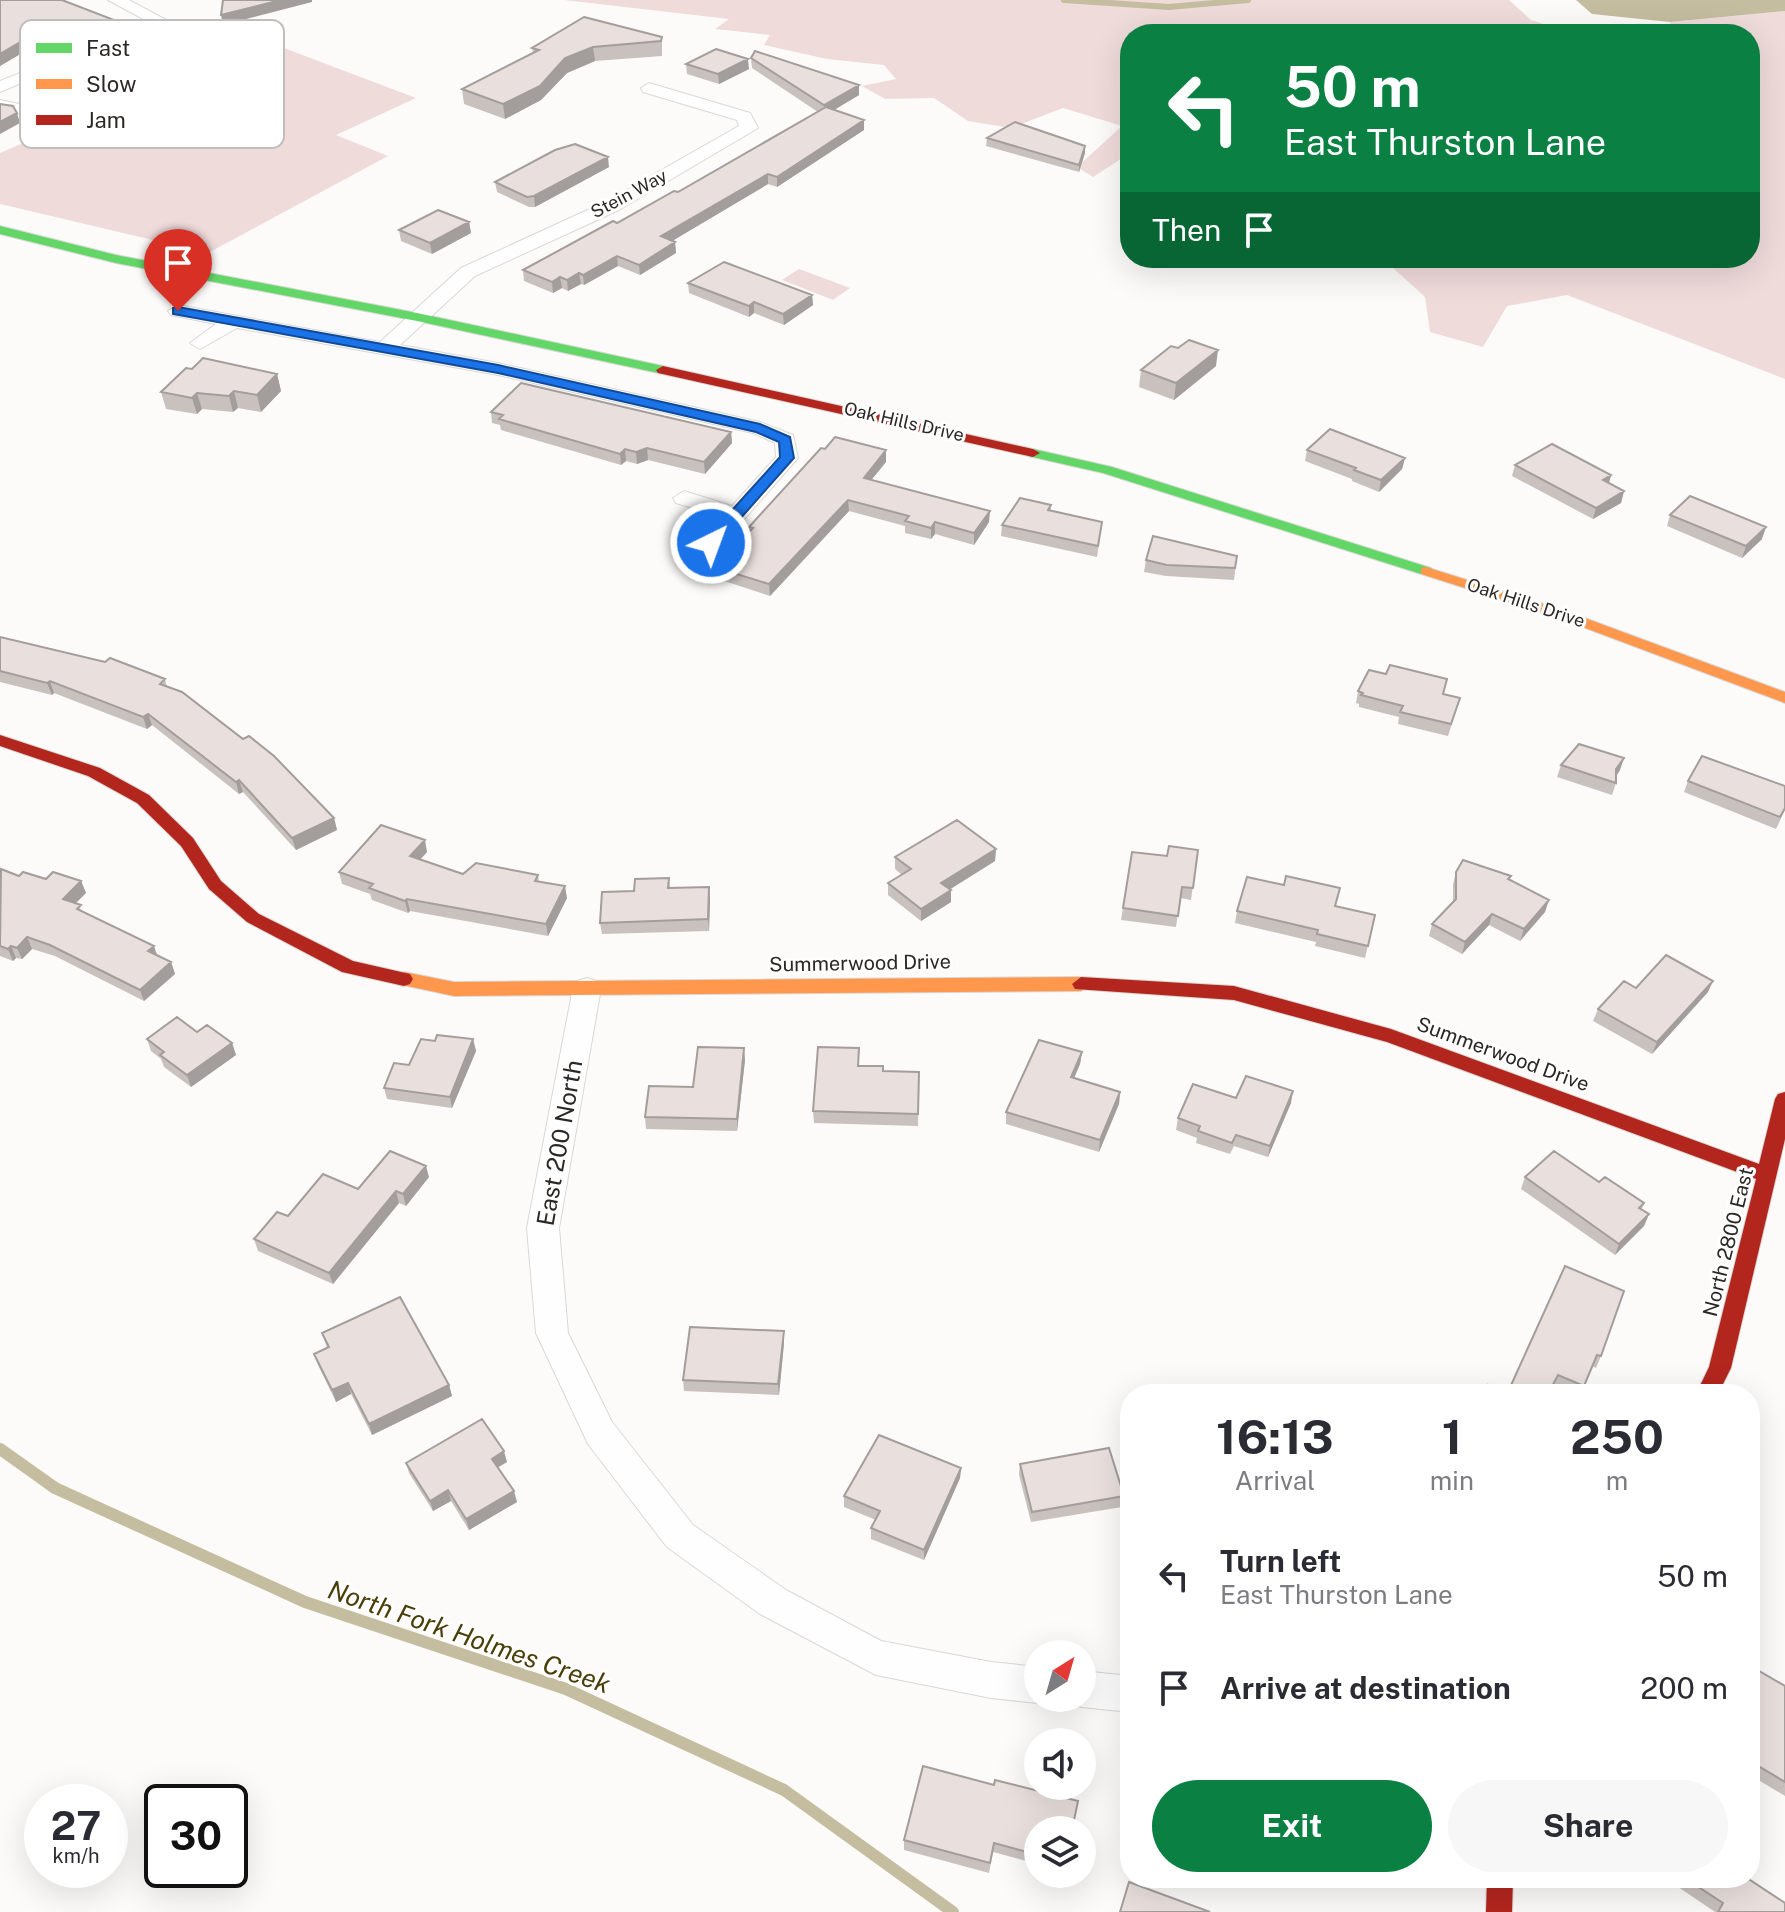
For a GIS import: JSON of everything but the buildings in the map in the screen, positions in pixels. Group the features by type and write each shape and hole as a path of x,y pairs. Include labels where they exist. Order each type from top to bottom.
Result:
{"main road":[{"name":"Oak Hills Drive","path":"0,230 116,259 417,317 827,405 1107,470 1561,614 1785,698"},
{"name":"Summerwood Drive","path":"0,740 94,772 143,799 187,842 215,885 253,918 348,967 454,989 1062,983 1234,993 1391,1036 1768,1175"},
{"name":"North 2800 East","path":"1712,1384 1720,1368 1785,1099"},
{"path":"1499,1912 1500,1888"}],"street":[{"path":"116,0 158,20"},
{"path":"0,87 20,79"},
{"name":"Stein Way","path":"417,317 468,272 612,206 749,128 744,117 649,88"},
{"path":"0,105 20,109"},
{"path":"178,311 575,386 760,428 785,440 787,458 711,543"},
{"path":"384,349 417,317"},
{"path":"200,343 234,321"},
{"path":"684,498 737,514"},
{"name":"East 200 North","path":"587,988 543,1228 552,1333 600,1433 680,1536 773,1602 876,1657 1024,1684"},
{"path":"1096,1690 1120,1693"}],"shaded area":[{"path":"564,0 1509,0 1531,20 1544,24 1120,24 1120,125 1063,108 1011,128 968,121 934,98 885,99 862,86 896,79 884,65 827,59 764,45 770,35 715,29 729,19"},
{"path":"1576,0 1785,0 1785,11 1670,22 1592,14"},
{"path":"1785,11 1785,379 1567,295 1507,306 1483,347 1430,332 1425,297 1393,268 1760,268 1760,24 1670,22"},
{"path":"284,48 416,98 336,135 388,156 208,253 0,204 0,153 20,144 20,148 284,148"},
{"path":"1120,128 1120,159 1093,177 1077,167"},
{"path":"799,269 850,288 833,300 782,280"}],"waterway":[{"name":"North Fork Holmes Creek","path":"1064,0 1169,7 1248,0"},
{"name":"North Fork Holmes Creek","path":"0,1449 55,1488 305,1602 566,1689 784,1790 953,1912"}],"traffic: fast":[{"path":"0,230 116,259 417,317 663,370"},
{"path":"1033,453 1107,470 1426,571"}],"traffic: slow":[{"path":"1426,571 1561,614 1785,698"},
{"path":"404,979 454,989 1081,984"}],"traffic: jam":[{"path":"663,370 1033,453"},
{"path":"0,740 94,772 143,799 187,842 215,885 253,918 348,967 404,979"},
{"path":"1081,984 1234,993 1391,1036 1768,1175"},
{"path":"1712,1384 1720,1368 1785,1099"},
{"path":"1499,1912 1500,1888"}],"route":[{"path":"178,311 498,369 760,428 785,440 787,458 711,543"}]}
